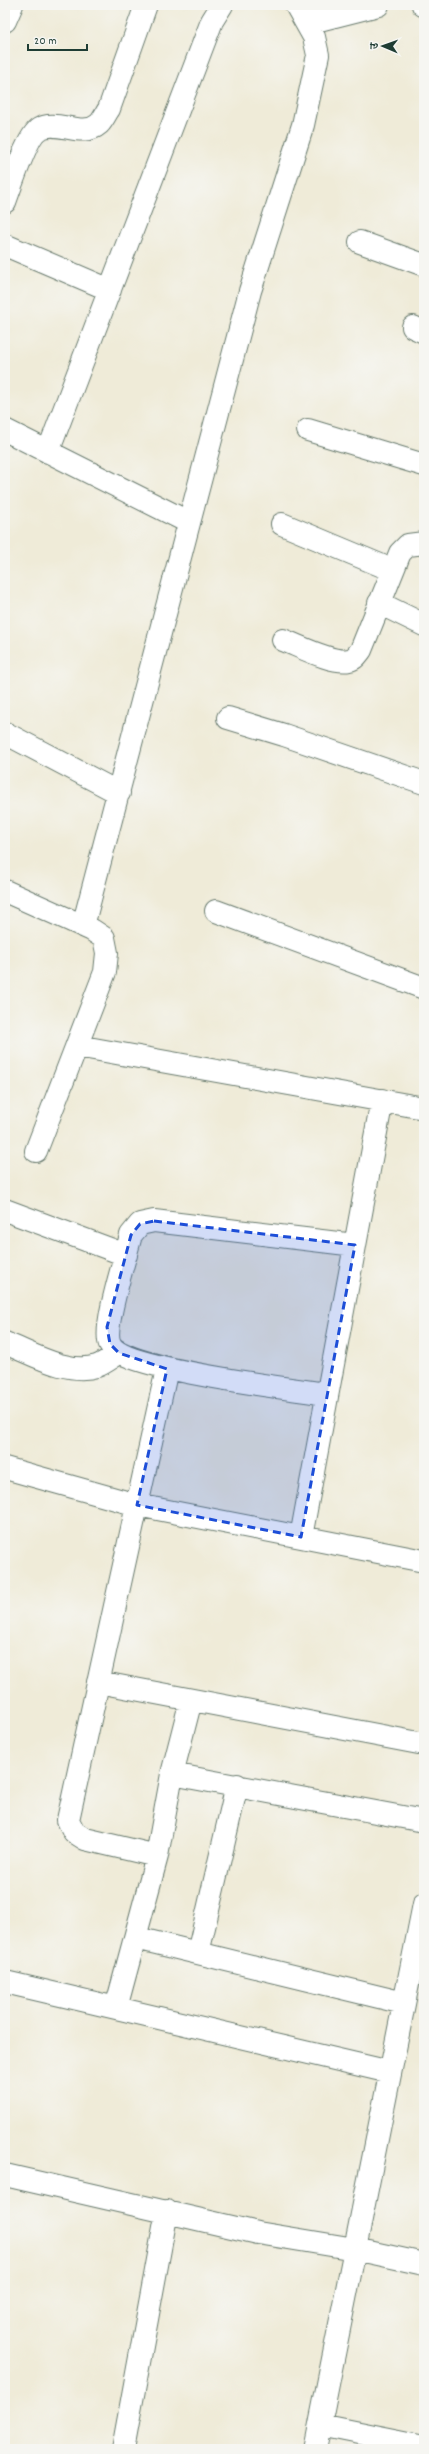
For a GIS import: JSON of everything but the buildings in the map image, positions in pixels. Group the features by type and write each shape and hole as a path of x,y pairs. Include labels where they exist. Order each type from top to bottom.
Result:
{"street":[{"path":"5,21 12,5"},
{"path":"5,202 31,138 38,129 52,126 77,130 92,128 99,124 109,109 146,5"},
{"path":"48,452 212,21 222,5"},
{"path":"83,926 119,793 188,522 250,291 303,125 318,55 314,37 302,14 378,5"},
{"path":"360,242 424,265"},
{"path":"5,245 110,290"},
{"path":"5,430 188,522"},
{"path":"308,430 424,465"},
{"path":"282,524 392,570"},
{"path":"283,640 337,660 348,660 355,658 361,650 400,553 408,544 424,543"},
{"path":"379,603 424,625"},
{"path":"228,718 284,735 424,783"},
{"path":"5,733 119,793"},
{"path":"5,891 83,926 104,938 107,953 105,972 36,1151"},
{"path":"216,911 424,988"},
{"path":"76,1046 424,1108"},
{"path":"301,1536 382,1100"},
{"path":"5,1210 126,1255"},
{"path":"327,1394 167,1369 119,1353 110,1344 107,1327 132,1235 140,1224 154,1220 355,1245"},
{"path":"5,1343 67,1367 82,1368 98,1366 119,1353"},
{"path":"156,1856 86,1839 74,1832 68,1820 167,1369"},
{"path":"5,1468 137,1505 424,1560"},
{"path":"98,1682 424,1744"},
{"path":"116,2008 136,1938 156,1856 172,1774 191,1700"},
{"path":"172,1774 424,1821"},
{"path":"198,1953 236,1785"},
{"path":"315,2449 424,1904"},
{"path":"136,1938 404,2003"},
{"path":"5,1982 390,2072"},
{"path":"5,2175 258,2233 355,2249 424,2264"},
{"path":"123,2449 167,2211"},
{"path":"320,2425 424,2446"}],"highlighted area":[{"path":"154,1221 355,1245 301,1537 137,1505 167,1369 119,1353 110,1344 107,1327 131,1235 140,1224"}]}
